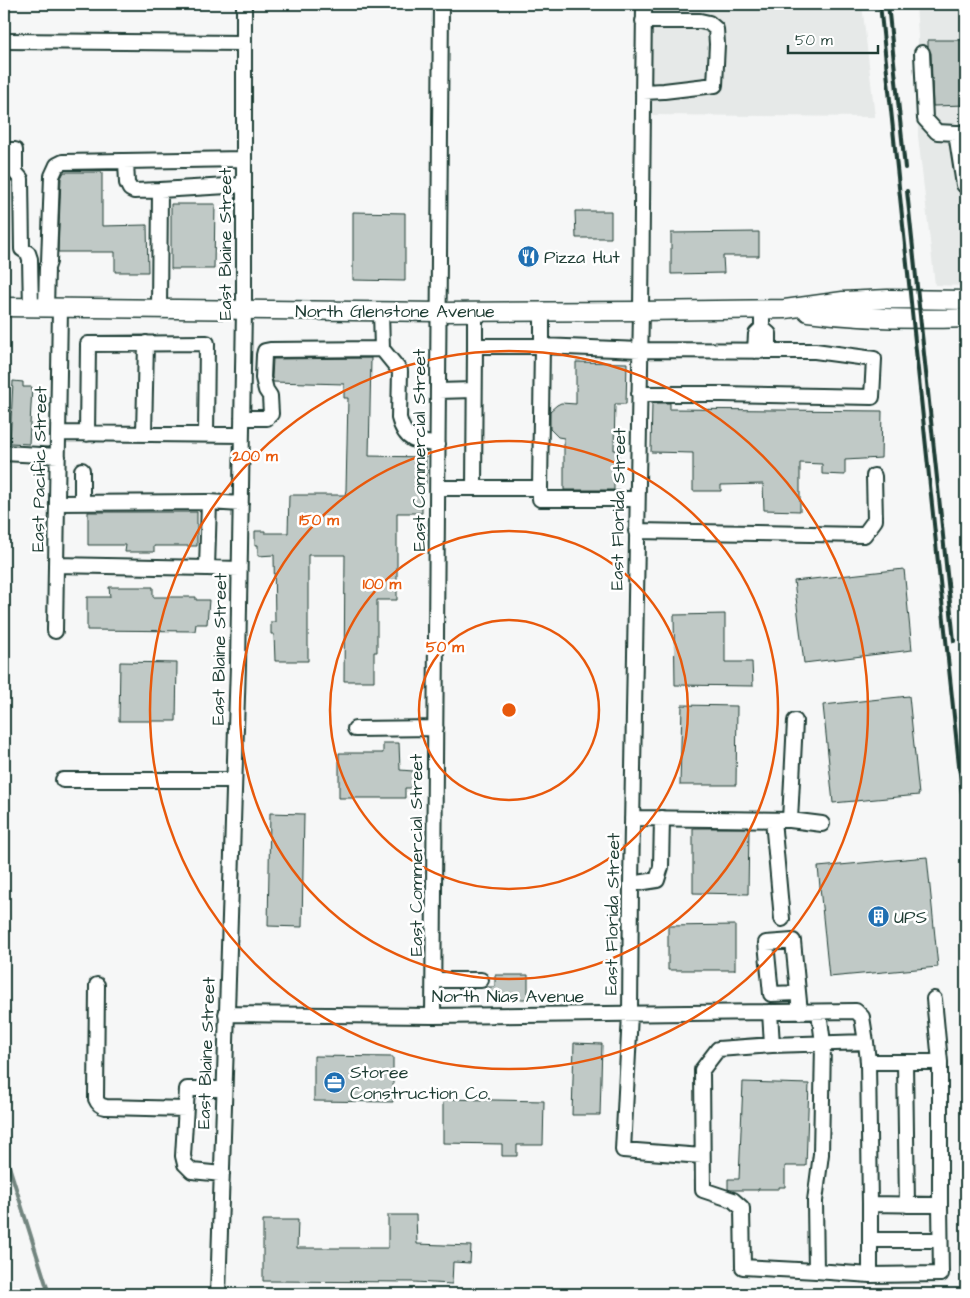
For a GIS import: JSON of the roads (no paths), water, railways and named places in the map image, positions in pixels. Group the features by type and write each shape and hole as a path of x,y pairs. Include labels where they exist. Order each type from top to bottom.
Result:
{"main road":[{"name":"North Glenstone Avenue","path":"785,309 842,301 897,299 966,300"},
{"name":"North Glenstone Avenue","path":"4,307 439,312 785,309 844,317 966,318"}],"street":[{"name":"East Blaine Street","path":"218,1294 241,504 244,310 244,4"},
{"name":"East Commercial Street","path":"434,1016 441,4"},
{"name":"East Florida Street","path":"644,4 630,1014 624,1150 702,1156"},
{"path":"643,21 700,21 709,23 716,29 717,44 714,85 643,92"},
{"path":"4,41 244,43"},
{"path":"922,53 925,119 937,132 961,133 964,185 966,185"},
{"path":"4,150 15,150 9,172 21,179 22,249 28,253 46,308"},
{"path":"46,308 52,176 57,165 63,162 244,159"},
{"path":"126,161 127,183 130,189 134,191 244,185"},
{"path":"159,309 160,190"},
{"name":"East Pacific Street","path":"46,308 59,433 55,631"},
{"path":"762,309 762,328 770,334 762,351"},
{"path":"381,311 382,349 400,371 399,418 401,425 407,436 413,440 421,444 438,444"},
{"path":"542,311 540,499 637,499"},
{"path":"474,488 475,312"},
{"path":"144,434 146,343"},
{"path":"87,434 88,344 207,343 206,435"},
{"path":"475,346 542,346 640,350 814,351 874,359 872,397 639,394"},
{"path":"242,418 267,418 271,414 270,396 266,390 263,378 264,355 267,350 382,349"},
{"path":"438,391 474,390"},
{"path":"59,433 242,435"},
{"path":"4,454 58,456"},
{"path":"82,470 82,503"},
{"path":"636,530 864,535 875,520 874,476"},
{"path":"438,488 540,488"},
{"path":"57,503 208,502 241,504"},
{"path":"207,568 208,502"},
{"path":"56,565 239,568"},
{"path":"790,820 794,722"},
{"path":"355,729 436,728"},
{"path":"63,780 234,780"},
{"path":"632,818 790,820 822,824"},
{"path":"631,884 657,880 661,867 662,818"},
{"path":"773,820 782,919"},
{"path":"434,980 481,980"},
{"path":"97,985 97,1103 101,1106 186,1109"},
{"path":"798,993 800,1012"},
{"path":"866,1042 718,1049 702,1070 703,1190 733,1200 742,1208 742,1267 870,1275 941,1274 940,1062 934,999"},
{"path":"770,1012 772,1045"},
{"path":"816,1271 815,1201 821,1154 823,1043 819,1012"},
{"name":"North Nias Avenue","path":"226,1014 434,1016 856,1012 862,1017 868,1062 870,1275"},
{"path":"868,1062 940,1062"},
{"path":"905,1062 907,1205"},
{"path":"222,1174 192,1171 185,1164 183,1156 187,1089 224,1089"},
{"path":"870,1204 940,1205"},
{"path":"871,1240 940,1240"}],"waterway":[{"path":"4,1150 49,1294"}],"railway":[{"path":"880,4 966,832"},
{"path":"888,4 905,168"},
{"path":"907,191 954,641"}],"place":[{"name":"Pizza Hut","path":"528,257"},
{"name":"UPS","path":"878,917"},
{"name":"Storee Construction Co.","path":"334,1082"}]}
